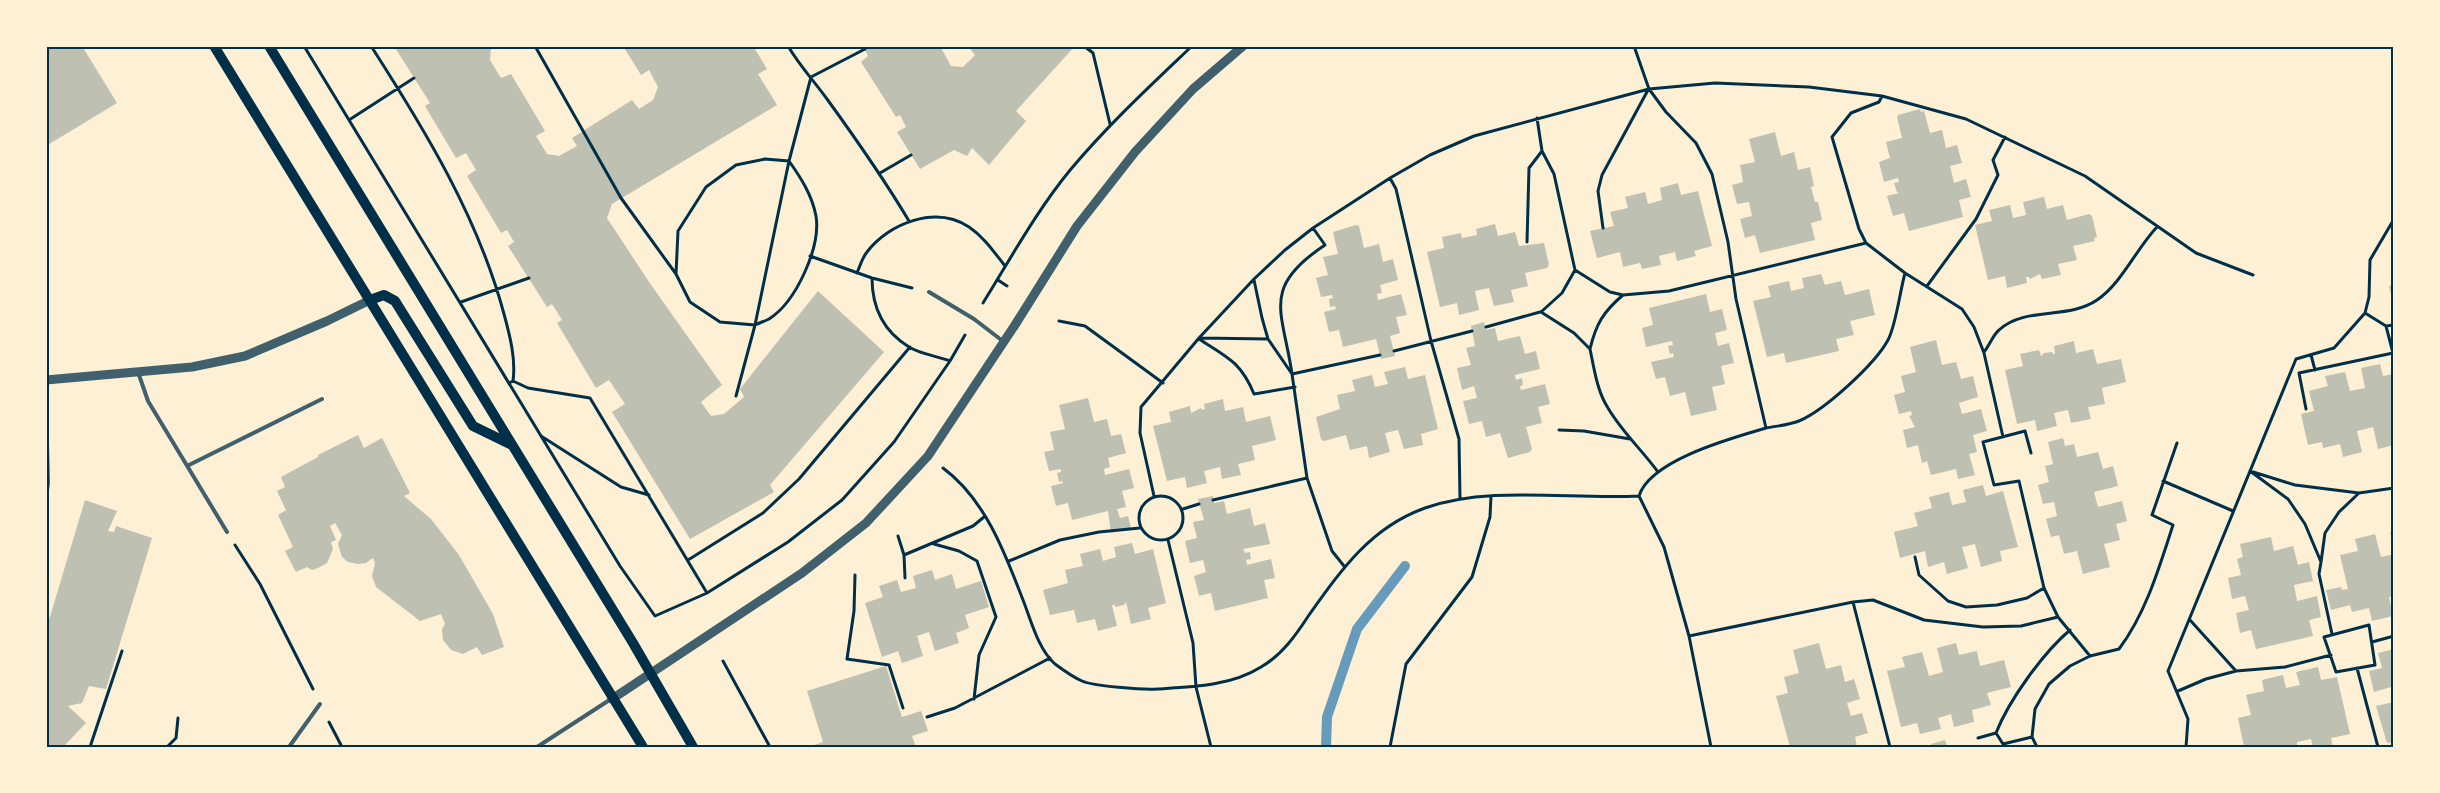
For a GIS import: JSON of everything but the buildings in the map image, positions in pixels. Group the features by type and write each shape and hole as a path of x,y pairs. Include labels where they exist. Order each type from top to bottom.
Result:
{"main road":[{"path":"214,46 643,747"},
{"path":"269,46 693,747"},
{"path":"370,300 384,295 394,301 474,426 512,445"}],"street":[{"path":"612,698 810,568 866,523 928,456 1004,342 1077,226 1135,152 1193,89 1243,46"},
{"path":"46,380 192,367 245,356 370,300"}],"lane":[{"path":"929,292 974,318 1004,342"},
{"path":"138,372 148,401 189,466 227,532"},
{"path":"189,466 322,399"},
{"path":"46,404 48,483 46,497"},
{"path":"537,747 612,698"},
{"path":"289,747 320,704"}],"path":[{"path":"304,46 511,382 541,436 620,566 655,616 707,593 788,542 842,500 894,442 950,361 1005,266 1070,170 1110,125 1192,46"},
{"path":"370,46 399,90 459,194 498,289 515,367 511,382"},
{"path":"535,46 621,198 676,274 690,302 720,322 755,325 770,318 792,295 804,273 815,240 816,217 808,188 789,160"},
{"path":"788,46 796,60 811,77 880,173 909,221"},
{"path":"1084,46 1093,53 1110,125"},
{"path":"1634,46 1648,89 1666,112 1696,143 1712,174 1728,242 1732,274 1766,428"},
{"path":"736,396 755,325 789,160 811,77 865,49"},
{"path":"349,120 399,90 414,78"},
{"path":"1154,496 1140,433 1141,407 1163,383 1198,338 1254,279 1285,250 1313,228 1390,178 1430,155 1474,136 1648,89 1714,83 1809,87 1882,96 1966,119 2085,176 2196,253 2253,275"},
{"path":"1603,228 1598,191 1602,175 1648,89"},
{"path":"1882,96 1879,102 1851,113 1832,137 1859,229 1866,243 1905,273 1962,309 1974,327 1984,353 2003,437"},
{"path":"1486,328 1540,312 1562,293 1575,270 1572,249 1554,174 1542,151 1537,118"},
{"path":"1927,286 1976,219 1998,175 1993,160 2004,137"},
{"path":"1527,242 1529,168 1542,151"},
{"path":"880,173 911,155"},
{"path":"676,274 678,230 706,187 736,165 765,159 789,160"},
{"path":"1390,178 1396,189 1431,342 1459,439 1460,498"},
{"path":"857,273 866,253 881,237 909,221 950,219 968,227 987,242 1005,266"},
{"path":"2186,747 2188,720 2178,691 2168,671 2296,359 2334,348 2365,313 2368,298 2370,260 2394,219"},
{"path":"1984,353 1998,330 2010,322 2081,308 2096,301 2110,289 2145,240 2158,226"},
{"path":"1313,228 1325,245 1304,259 1285,283 1280,304 1281,321 1288,346 1295,387 1307,478 1332,551 1344,566"},
{"path":"1575,270 1610,292 1623,295 1669,290 1866,243"},
{"path":"810,256 872,278 929,292"},
{"path":"1711,747 1689,636 1664,547 1639,496 1642,487 1658,472 1698,449 1799,420 1826,405 1874,359 1889,339 1905,273"},
{"path":"461,302 529,278"},
{"path":"872,278 872,297 876,311 892,333 910,347 950,361"},
{"path":"1254,279 1268,339 1292,374"},
{"path":"998,280 1007,286"},
{"path":"1623,295 1610,306 1595,326 1590,349 1596,379 1607,407 1630,440 1642,449 1658,472"},
{"path":"1540,312 1574,332 1590,349"},
{"path":"2365,313 2386,326 2394,325"},
{"path":"1059,321 1085,326 1163,383"},
{"path":"2306,409 2299,373 2393,354 2386,326"},
{"path":"1394,351 1472,331"},
{"path":"1198,338 1268,339"},
{"path":"1198,338 1235,362 1247,376 1254,394 1295,387"},
{"path":"688,560 763,513 799,479 910,347"},
{"path":"1292,374 1380,355"},
{"path":"2311,355 2314,370"},
{"path":"511,382 528,388 590,398 707,593"},
{"path":"1559,430 1584,431 1630,440"},
{"path":"2031,454 2025,431 1984,442 1994,485 2018,481 2044,588 2058,617 2090,656"},
{"path":"541,436 621,487 649,496"},
{"path":"2036,747 2032,737 2034,709 2049,684 2070,666 2090,656 2119,649 2128,638 2151,590 2173,525 2152,515 2177,443"},
{"path":"928,456 963,485 984,517 1008,561 1037,638 1050,658 1083,682 1148,690 1196,687 1228,681 1261,668 1288,646 1344,566 1362,546 1389,525 1425,508 1460,498 1491,496 1602,498 1639,496"},
{"path":"2250,471 2295,485 2359,493 2394,488"},
{"path":"2250,471 2288,499 2305,524 2321,562"},
{"path":"1213,500 1307,478"},
{"path":"2163,481 2233,511"},
{"path":"2332,635 2319,574 2326,533 2339,512 2359,493"},
{"path":"1154,496 1172,497 1183,509 1182,528 1168,540 1152,539 1140,528 1140,509 1154,496"},
{"path":"1390,747 1406,664 1472,578 1490,517 1491,496"},
{"path":"1183,509 1199,504"},
{"path":"904,555 973,526 984,517"},
{"path":"1008,561 1060,540 1099,532 1140,528"},
{"path":"227,532 260,584 342,747"},
{"path":"898,536 904,555 906,578"},
{"path":"1168,540 1193,643 1196,687 1211,747"},
{"path":"934,544 959,550 977,561 996,617 979,656 974,699"},
{"path":"1915,556 1919,575 1948,601 1966,607 1997,606 2027,598 2044,588"},
{"path":"855,575 854,611 847,659 889,665 903,708"},
{"path":"1689,636 1852,602 1873,600 1924,620 1983,627 2022,626 2058,617"},
{"path":"1852,602 1890,747"},
{"path":"2190,620 2236,671"},
{"path":"2369,626 2372,642 2375,665 2336,672 2324,637 2369,626"},
{"path":"1978,738 1996,732 2004,712 2058,641 2070,630"},
{"path":"2372,642 2394,636"},
{"path":"90,747 122,651"},
{"path":"2178,691 2206,679 2236,671 2285,667 2331,655"},
{"path":"926,717 955,708 974,699 1050,658"},
{"path":"723,661 770,747"},
{"path":"2357,668 2378,747"},
{"path":"167,747 176,738 178,718"},
{"path":"1996,732 2003,744 2032,737"}],"waterway":[{"path":"1326,747 1327,717 1357,629 1405,566"}]}
